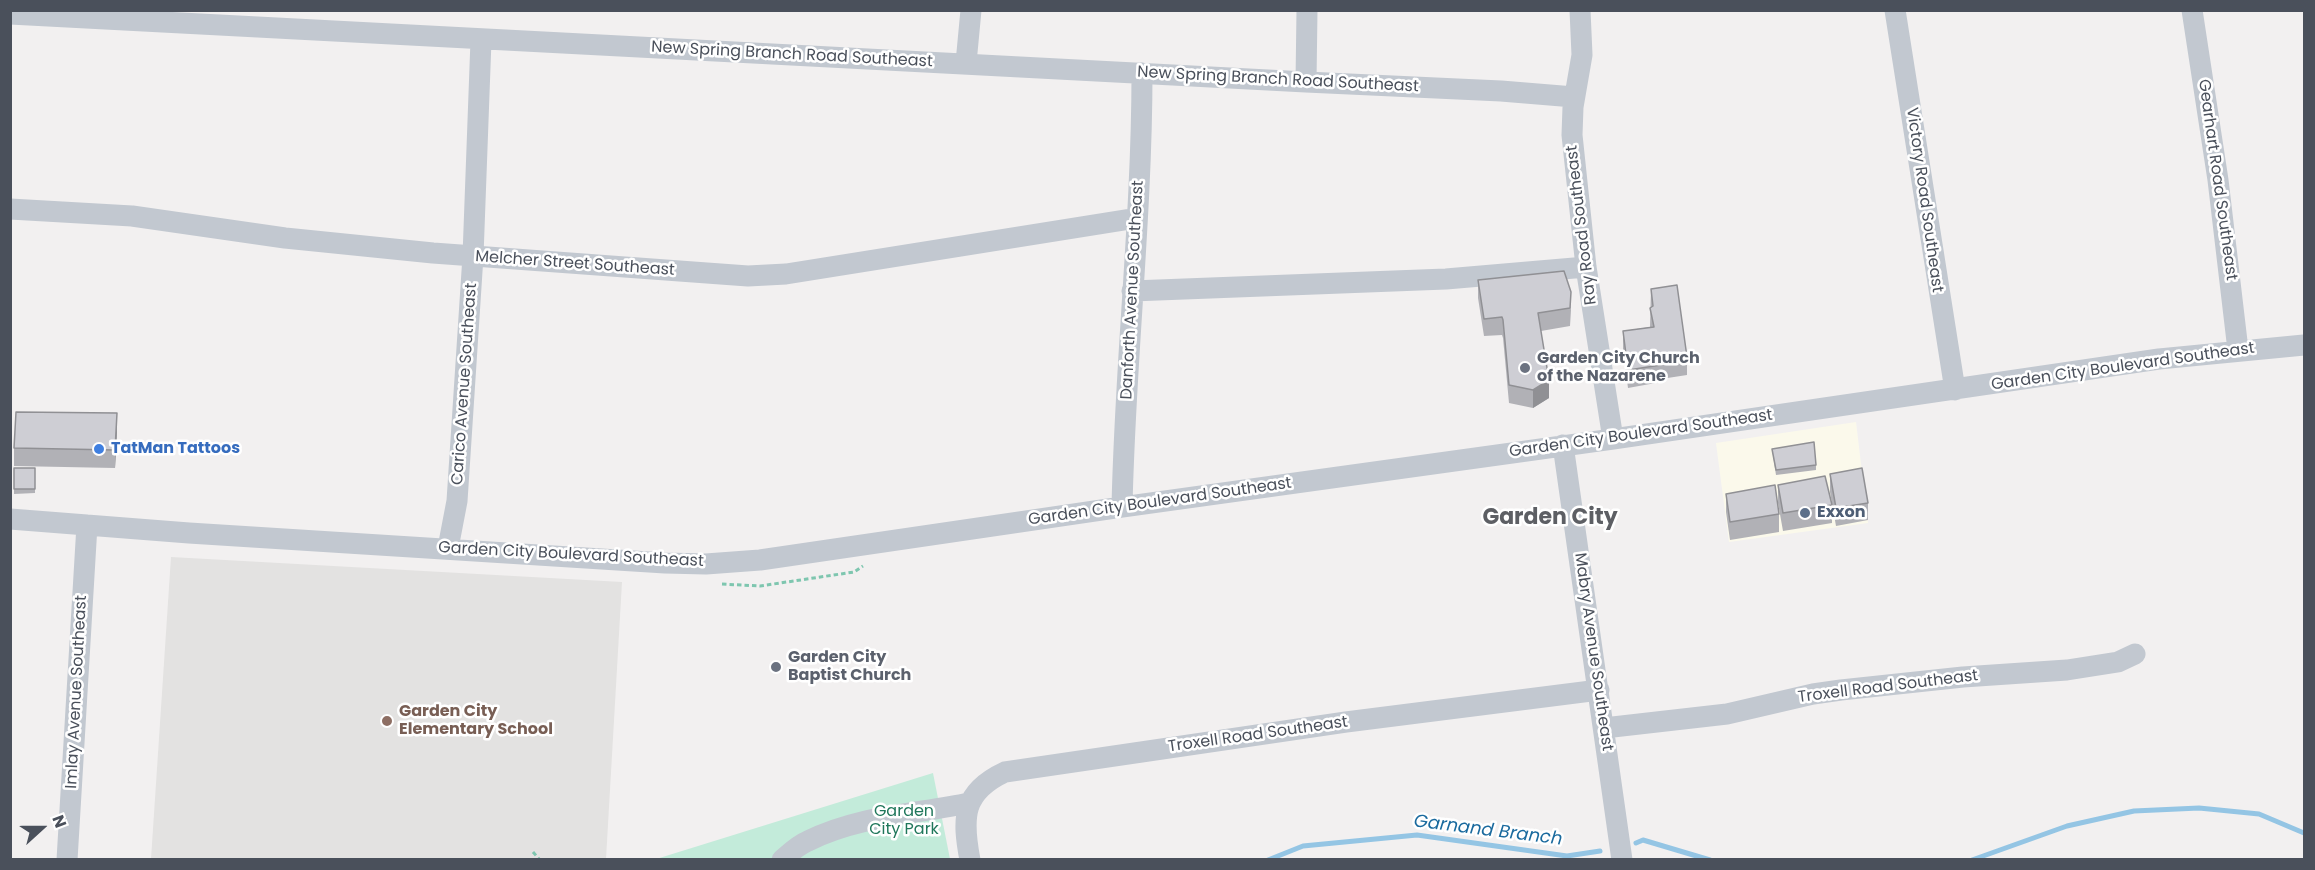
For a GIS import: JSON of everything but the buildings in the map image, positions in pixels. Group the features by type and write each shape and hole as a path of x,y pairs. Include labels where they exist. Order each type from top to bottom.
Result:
{"street":[{"path":"966,63 971,10"},
{"path":"1306,82 1307,10"},
{"name":"Ray Road Southeast","path":"1580,10 1582,55 1574,97 1572,135 1586,267 1613,439"},
{"name":"Victory Road Southeast","path":"1895,10 1954,390"},
{"name":"Gearhart Road Southeast","path":"2192,10 2218,180 2238,350"},
{"name":"New Spring Branch Road Southeast","path":"10,14 255,19 343,30 482,40 966,63 1501,91 1574,97"},
{"name":"Carico Avenue Southeast","path":"448,548 457,501 473,256 482,40"},
{"name":"Danforth Avenue Southeast","path":"1122,507 1142,73"},
{"name":"Melcher Street Southeast","path":"10,209 132,216 285,238 473,256 748,276 786,274 1137,218"},
{"path":"1132,291 1446,279 1586,267"},
{"name":"Garden City Boulevard Southeast","path":"10,519 706,564 760,560 2159,359 2304,345"},
{"name":"Mabry Avenue Southeast","path":"1563,445 1622,860"},
{"name":"Imlay Avenue Southeast","path":"67,860 87,525"},
{"name":"Troxell Road Southeast","path":"1604,728 1727,714 1813,694 1841,690 1963,677 2067,670 2118,662 2135,654"},
{"name":"Troxell Road Southeast","path":"969,802 978,789 990,779 1005,772 1324,725 1599,690"},
{"path":"782,860 806,841 843,826 969,802 965,818 968,850"}],"path":[{"path":"722,584 760,586 854,572 868,562"},
{"path":"532,852 540,860"}],"shaded area":[{"path":"1856,422 1868,523 1729,542 1716,443"},
{"name":"Garden City Elementary School","path":"171,557 622,582 606,859 151,859"}],"green space":[{"name":"Garden City Park","path":"933,773 950,859 653,860"}],"waterway":[{"name":"Garnand Branch","path":"1972,860 2067,826 2134,811 2199,808 2259,814 2304,833"},
{"name":"Garnand Branch","path":"1268,860 1303,846 1417,835 1567,856 1600,851"},
{"name":"Garnand Branch","path":"1636,843 1643,840 1710,860"}],"place":[{"name":"Garden City Church of the Nazarene","path":"1525,368"},
{"name":"TatMan Tattoos","path":"99,449"},
{"name":"Exxon","path":"1805,513"},
{"name":"Garden City Baptist Church","path":"776,667"},
{"name":"Garden City Elementary School","path":"387,721"}],"district":[{"name":"Garden City","path":"1550,518"}]}
